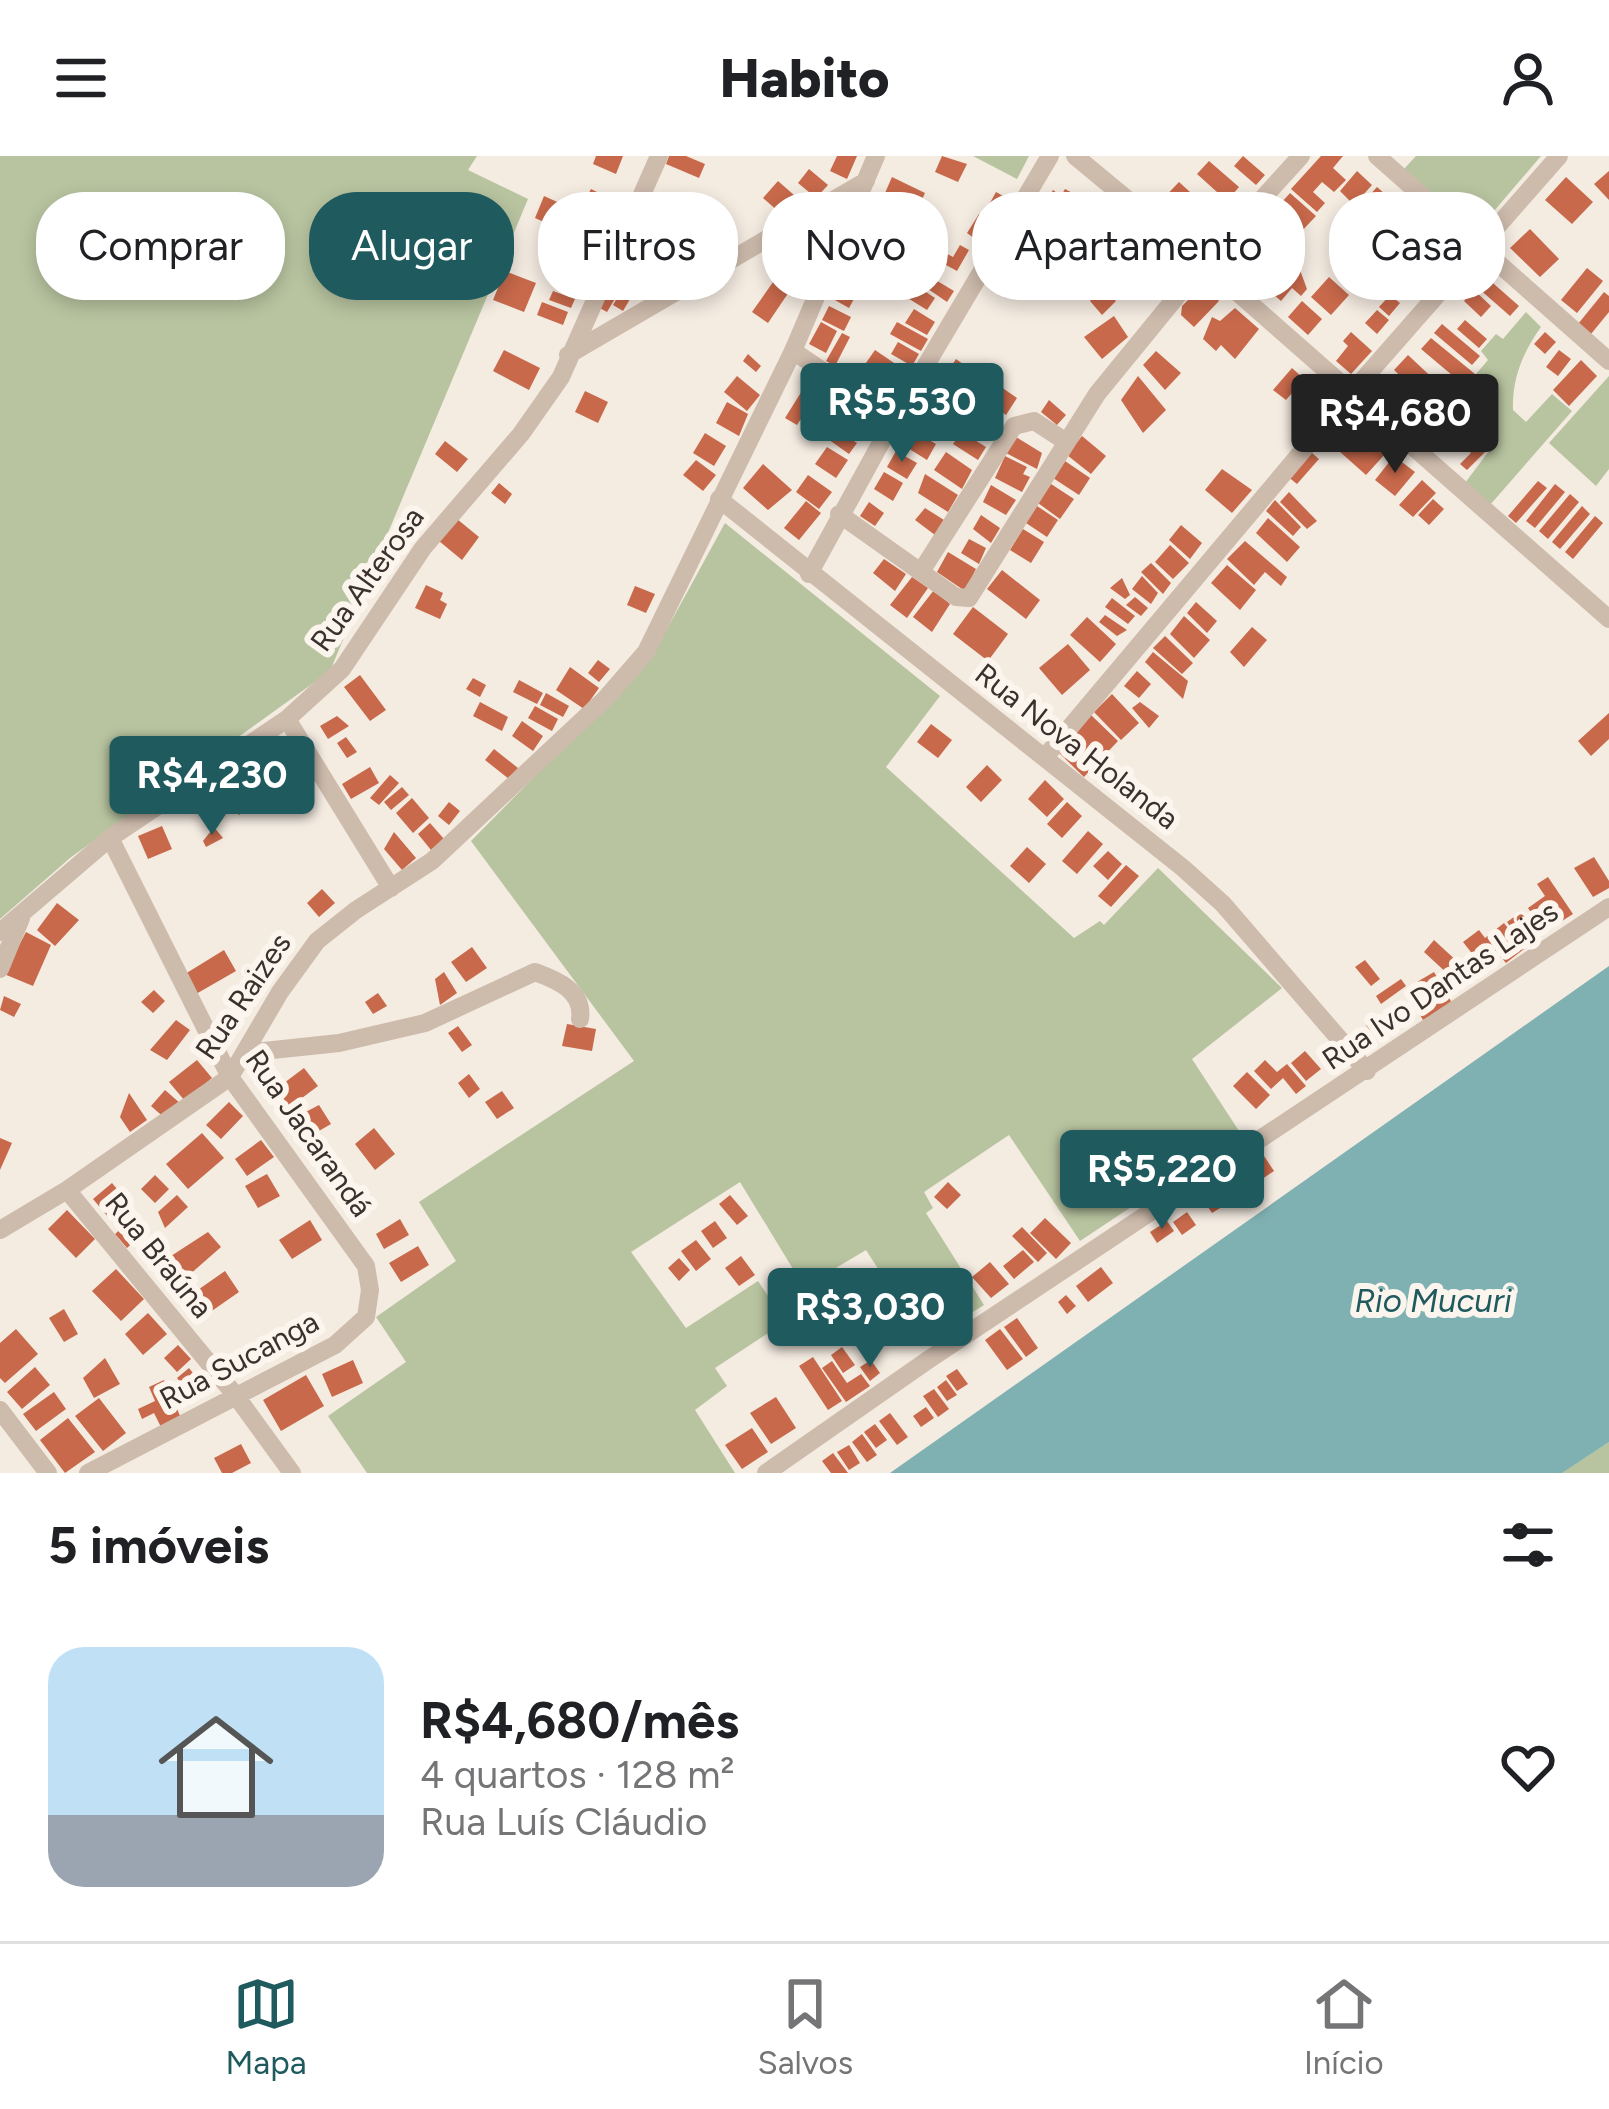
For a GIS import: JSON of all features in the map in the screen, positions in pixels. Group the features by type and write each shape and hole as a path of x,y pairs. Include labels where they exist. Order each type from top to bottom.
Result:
{"street":[{"name":"Rua Alterosa","path":"0,932 110,838 287,719 342,669 423,548 521,434 561,377 659,156"},
{"name":"Rua Raizes","path":"0,1230 67,1190 230,1077 280,992 317,941 432,861 606,698 646,652 794,351 876,156"},
{"path":"809,574 839,514 1050,156"},
{"path":"1075,156 1118,192"},
{"path":"1268,192 1301,156"},
{"path":"1377,156 1417,192"},
{"path":"1505,220 1558,156"},
{"path":"568,356 866,182"},
{"path":"1505,270 1609,361"},
{"path":"839,514 956,597 968,598 1097,394 1174,300"},
{"path":"1246,300 1609,619"},
{"path":"1045,757 1435,300"},
{"path":"794,351 894,419"},
{"path":"922,570 1014,426 1034,421 1065,441"},
{"name":"Rua Nova Holanda","path":"719,500 1223,904 1367,1071"},
{"path":"287,719 391,888"},
{"name":"Rua Jacarandá","path":"110,838 230,1077 366,1267"},
{"name":"Rua Ivo Dantas Lajes","path":"766,1473 1609,907"},
{"path":"0,970 22,916"},
{"path":"244,1053 339,1043 424,1023 535,973 573,992 581,1007 580,1019"},
{"name":"Rua Braúna","path":"67,1190 236,1396 292,1473"},
{"name":"Rua Sucanga","path":"88,1473 334,1345 358,1327 370,1306 366,1267"},
{"path":"0,1410 48,1473"}],"green space":[{"path":"0,156 477,156 468,170 514,192 309,192 309,300 486,300 330,671 70,858 0,919"},
{"path":"973,156 1029,156 1017,179"},
{"path":"1416,156 1541,156 1505,198 1505,192 1429,192 1403,170"},
{"path":"514,192 528,199 514,232"},
{"path":"1526,312 1541,327 1520,366 1513,410 1526,422 1552,394 1572,411 1490,505 1465,483 1489,451 1432,398 1451,376 1465,387 1488,360 1481,351 1496,334 1503,339"},
{"path":"1609,376 1609,469 1596,486 1549,443"},
{"path":"725,523 940,696 886,767 1074,938 1100,921 1104,925 1158,868 1282,988 1192,1059 1241,1134 1080,1241 1009,1135 924,1192 933,1208 926,1213 984,1305 925,1342 866,1250 804,1287 740,1182 631,1252 686,1328 758,1281 785,1322 715,1368 727,1386 695,1410 735,1473 367,1473 328,1416 406,1362 376,1317 456,1261 419,1202 634,1061 471,841 650,660"},
{"path":"1609,1442 1609,1473 1562,1473 1566,1470"}],"water":[{"name":"Rio Mucuri","path":"1609,966 1609,1442 1562,1473 890,1473"}],"building":[{"path":"596,156 623,156 616,174 593,164"},
{"path":"669,156 686,156 705,164 699,178 666,164"},
{"path":"837,156 857,156 847,179 830,171"},
{"path":"942,156 967,164 958,182 935,172"},
{"path":"1243,156 1265,175 1256,185 1234,166"},
{"path":"1321,156 1343,156 1333,168 1346,180 1334,192 1322,182 1313,192 1325,203 1317,212 1305,201 1305,192 1291,189"},
{"path":"1209,161 1239,187 1235,192 1217,192 1197,174"},
{"path":"809,169 828,185 822,192 809,192 798,183"},
{"path":"1357,171 1372,185 1366,192 1340,191"},
{"path":"1609,171 1609,200 1594,184"},
{"path":"892,177 923,192 885,192"},
{"path":"1566,177 1593,202 1572,224 1545,200"},
{"path":"778,181 791,192 768,192"},
{"path":"1179,182 1190,192 1169,192"},
{"path":"1305,206 1316,216 1305,228"},
{"path":"1530,229 1559,259 1540,277 1510,248"},
{"path":"960,245 969,250 957,271 948,266 948,254 953,257"},
{"path":"1587,268 1603,281 1577,313 1561,300"},
{"path":"514,274 536,283 524,312 493,300 514,300"},
{"path":"1329,277 1329,300 1344,300 1331,315 1311,297"},
{"path":"1604,292 1609,296 1609,312 1591,334 1578,324"},
{"path":"1505,294 1519,306 1510,316 1492,300 1505,300"},
{"path":"762,298 784,300 768,323 752,312"},
{"path":"549,300 575,300 571,308"},
{"path":"600,300 614,300 607,312 596,306"},
{"path":"616,300 629,300 623,311 613,305"},
{"path":"911,300 934,300 927,310"},
{"path":"1115,300 1116,301 1102,315 1090,301"},
{"path":"1188,300 1219,301 1194,327 1181,315"},
{"path":"1385,300 1400,303 1389,316 1379,307"},
{"path":"1485,300 1491,306 1481,317 1464,301"},
{"path":"1302,301 1322,319 1308,335 1288,317"},
{"path":"542,302 568,312 563,325 537,315"},
{"path":"829,306 851,317 844,331 822,320"},
{"path":"1235,308 1259,329 1235,359 1221,345 1216,351 1203,339 1212,317 1220,321"},
{"path":"914,309 935,322 927,335 905,323"},
{"path":"1377,310 1389,320 1377,334 1365,323"},
{"path":"1114,316 1128,337 1102,359 1084,337"},
{"path":"1465,320 1487,339 1479,348 1457,329"},
{"path":"821,322 837,331 826,353 809,344"},
{"path":"897,322 928,339 921,351 890,334"},
{"path":"1442,324 1480,356 1472,365 1434,333"},
{"path":"1351,332 1372,351 1351,374 1336,361 1348,346 1343,341"},
{"path":"1545,332 1556,342 1545,354 1534,344"},
{"path":"842,333 850,337 835,366 826,361"},
{"path":"1431,338 1475,374 1465,386 1421,349"},
{"path":"898,342 919,354 912,366 891,354"},
{"path":"504,350 540,368 529,390 493,371"},
{"path":"875,350 900,367 887,387 861,370"},
{"path":"1559,350 1571,359 1558,376 1546,367"},
{"path":"1156,351 1181,373 1165,390 1143,365"},
{"path":"748,354 761,366 756,372 743,361"},
{"path":"1408,355 1440,385 1426,400 1394,370"},
{"path":"956,359 974,372 966,384 948,371"},
{"path":"1581,360 1597,376 1569,406 1553,390"},
{"path":"1292,368 1304,379 1286,400 1273,390"},
{"path":"737,376 760,395 747,411 724,392"},
{"path":"1138,376 1166,410 1143,433 1121,400"},
{"path":"1391,379 1427,410 1411,428 1375,397"},
{"path":"991,380 1017,398 1006,415 980,397"},
{"path":"941,382 959,394 950,407 932,395"},
{"path":"1312,383 1328,397 1317,410 1301,396"},
{"path":"805,386 817,394 797,425 785,418"},
{"path":"585,391 608,402 598,423 575,412"},
{"path":"819,398 830,405 811,435 801,428"},
{"path":"1049,400 1066,415 1057,425 1041,412"},
{"path":"727,402 748,414 739,436 716,423"},
{"path":"928,404 954,420 944,436 918,419"},
{"path":"843,406 871,424 861,438 834,420"},
{"path":"980,412 998,426 991,437 971,423"},
{"path":"1350,420 1386,453 1366,475 1339,451 1345,445 1335,436"},
{"path":"833,427 857,443 849,454 825,437"},
{"path":"912,430 936,444 927,460 903,445"},
{"path":"962,432 986,447 978,460 953,444"},
{"path":"705,433 726,446 714,466 693,453"},
{"path":"1082,436 1106,456 1091,474 1067,455"},
{"path":"1016,437 1042,453 1037,469 1006,453"},
{"path":"1473,439 1486,451 1467,470 1460,464 1471,453 1466,448"},
{"path":"445,441 468,459 457,472 435,454"},
{"path":"827,447 848,460 836,478 815,464"},
{"path":"1306,448 1319,459 1297,484 1287,476"},
{"path":"896,451 917,463 907,479 887,467"},
{"path":"946,452 972,470 962,489 934,470"},
{"path":"1005,456 1027,467 1023,474 1030,477 1022,492 995,478"},
{"path":"1394,456 1415,472 1395,496 1375,480"},
{"path":"696,460 716,475 703,491 683,475"},
{"path":"1065,461 1090,478 1079,495 1053,478"},
{"path":"763,464 792,490 768,510 743,488"},
{"path":"1222,469 1252,490 1232,513 1205,490"},
{"path":"884,472 903,483 893,501 874,489"},
{"path":"925,474 958,495 948,512 918,493"},
{"path":"808,475 832,492 819,509 796,492"},
{"path":"1422,480 1436,493 1413,517 1399,505"},
{"path":"1538,481 1547,488 1516,523 1508,516"},
{"path":"499,483 512,494 505,504 491,493"},
{"path":"1051,484 1074,499 1060,519 1038,503"},
{"path":"1555,484 1565,492 1535,528 1526,521"},
{"path":"991,485 1016,500 1006,515 983,502"},
{"path":"1289,492 1317,521 1307,529 1280,502"},
{"path":"1570,494 1579,502 1548,539 1539,531"},
{"path":"1433,499 1444,509 1429,525 1418,515"},
{"path":"1275,500 1301,527 1293,536 1266,511"},
{"path":"806,501 821,513 799,540 784,528"},
{"path":"869,502 884,513 875,526 860,516"},
{"path":"1037,506 1058,520 1047,537 1026,523"},
{"path":"1582,506 1590,514 1560,549 1552,542"},
{"path":"925,508 944,520 935,535 915,520"},
{"path":"981,515 1000,528 991,543 973,529"},
{"path":"1595,516 1603,523 1573,559 1565,552"},
{"path":"1268,518 1300,547 1287,562 1256,533"},
{"path":"457,519 479,537 462,560 439,541"},
{"path":"1181,525 1202,543 1190,559 1169,540"},
{"path":"1023,529 1044,542 1031,563 1010,550"},
{"path":"969,539 986,548 979,564 961,553"},
{"path":"1245,541 1287,577 1281,586 1265,572 1254,585 1227,559"},
{"path":"1170,545 1189,563 1173,579 1155,562"},
{"path":"948,552 976,569 965,591 937,572"},
{"path":"884,559 906,574 895,591 873,573"},
{"path":"1151,563 1171,583 1163,594 1141,572"},
{"path":"1227,565 1256,590 1240,610 1211,583"},
{"path":"1002,570 1040,600 1026,619 987,589"},
{"path":"1142,576 1158,593 1151,604 1132,589"},
{"path":"912,577 928,588 907,618 890,605"},
{"path":"1122,578 1130,595 1125,599 1110,588"},
{"path":"426,585 443,593 440,600 447,604 440,619 415,608"},
{"path":"635,586 655,594 646,613 627,605"},
{"path":"934,590 950,604 932,632 913,617"},
{"path":"1135,597 1148,608 1141,616 1126,605"},
{"path":"1112,598 1135,616 1128,624 1105,607"},
{"path":"1196,602 1217,621 1207,633 1187,613"},
{"path":"973,607 1008,634 988,661 953,634"},
{"path":"1105,615 1127,630 1117,636 1099,622"},
{"path":"1184,616 1210,640 1194,658 1170,634"},
{"path":"1087,617 1116,644 1100,662 1070,635"},
{"path":"1252,627 1267,640 1244,667 1230,652"},
{"path":"1165,636 1193,663 1182,674 1153,648"},
{"path":"1068,644 1090,670 1062,695 1039,668"},
{"path":"1153,652 1188,681 1183,699 1145,662"},
{"path":"598,660 610,669 599,682 588,673"},
{"path":"570,667 599,688 584,709 556,690"},
{"path":"1137,671 1151,684 1139,698 1124,686"},
{"path":"360,675 386,710 370,721 344,687"},
{"path":"473,678 486,685 480,697 466,689"},
{"path":"519,680 543,693 537,704 513,692"},
{"path":"546,693 569,706 563,717 540,705"},
{"path":"1112,694 1139,723 1121,740 1094,712"},
{"path":"480,702 508,717 502,731 473,716"},
{"path":"1140,702 1159,716 1149,728 1132,708"},
{"path":"535,706 558,719 552,731 528,718"},
{"path":"1609,713 1609,739 1591,756 1578,741"},
{"path":"1091,715 1118,741 1084,777 1057,751"},
{"path":"337,716 349,726 328,739 320,726"},
{"path":"522,721 543,736 533,751 512,736"},
{"path":"931,724 952,740 938,758 917,742"},
{"path":"346,737 357,752 347,758 337,743"},
{"path":"494,749 518,768 509,779 485,760"},
{"path":"289,755 302,772 291,783 278,771"},
{"path":"987,765 1002,780 981,802 966,787"},
{"path":"370,767 379,783 351,799 342,784"},
{"path":"243,772 262,797 239,815 219,791"},
{"path":"390,775 399,783 379,805 370,798"},
{"path":"1045,780 1064,799 1047,817 1028,799"},
{"path":"402,787 409,795 391,810 384,802"},
{"path":"412,798 429,818 413,833 396,813"},
{"path":"449,802 460,811 449,825 438,816"},
{"path":"1067,802 1082,816 1062,838 1047,824"},
{"path":"430,823 444,839 431,850 418,834"},
{"path":"162,826 172,849 148,859 138,836"},
{"path":"214,827 223,838 206,847 203,841"},
{"path":"1088,831 1103,844 1077,874 1062,861"},
{"path":"394,832 416,858 402,870 384,849"},
{"path":"1027,847 1046,864 1029,883 1010,866"},
{"path":"1108,851 1122,864 1108,880 1093,866"},
{"path":"1594,857 1609,888 1593,897 1574,868"},
{"path":"1126,865 1139,876 1111,907 1098,896"},
{"path":"1548,877 1573,914 1562,921 1555,911 1537,922 1528,908 1545,896 1537,884"},
{"path":"322,889 335,903 319,917 307,903"},
{"path":"57,903 79,920 55,946 37,930"},
{"path":"1521,912 1539,936 1525,946 1507,922"},
{"path":"1504,923 1524,949 1506,963 1501,957 1485,970 1463,942 1479,930 1485,938"},
{"path":"26,932 51,945 33,986 4,974"},
{"path":"1434,940 1460,964 1450,976 1424,952"},
{"path":"472,947 487,968 466,982 451,962"},
{"path":"224,950 236,971 196,994 185,974"},
{"path":"1365,960 1380,979 1371,986 1355,967"},
{"path":"444,972 457,993 440,1005 435,979"},
{"path":"1434,972 1452,1003 1423,1020 1405,989"},
{"path":"1401,979 1406,986 1381,1004 1376,996"},
{"path":"154,990 165,1001 153,1013 141,1002"},
{"path":"378,993 387,1006 373,1014 365,1002"},
{"path":"4,996 21,1004 14,1017 0,1010"},
{"path":"1381,1016 1392,1033 1377,1042 1366,1025"},
{"path":"176,1020 190,1030 167,1060 150,1050"},
{"path":"567,1024 596,1029 592,1051 562,1046"},
{"path":"458,1026 472,1045 462,1052 448,1033"},
{"path":"1305,1051 1321,1069 1306,1081 1291,1063"},
{"path":"197,1060 212,1078 185,1101 169,1082"},
{"path":"1265,1060 1277,1072 1287,1064 1306,1086 1296,1094 1283,1078 1271,1089 1254,1071"},
{"path":"304,1068 318,1086 290,1107 276,1089"},
{"path":"1247,1072 1270,1095 1256,1109 1233,1086"},
{"path":"469,1074 480,1089 469,1098 458,1083"},
{"path":"165,1090 181,1104 167,1120 151,1106"},
{"path":"502,1091 514,1108 497,1119 485,1102"},
{"path":"129,1093 147,1120 130,1132 120,1117"},
{"path":"229,1102 243,1116 221,1139 206,1125"},
{"path":"319,1105 331,1124 312,1135 300,1115"},
{"path":"374,1128 395,1154 375,1170 355,1144"},
{"path":"202,1133 224,1158 188,1189 166,1164"},
{"path":"0,1138 12,1143 0,1170"},
{"path":"261,1140 274,1157 247,1176 235,1159"},
{"path":"1264,1156 1274,1171 1236,1197 1226,1182"},
{"path":"267,1174 280,1196 258,1208 245,1186"},
{"path":"155,1175 169,1189 155,1203 141,1189"},
{"path":"948,1182 961,1195 947,1209 934,1197"},
{"path":"112,1183 133,1208 114,1224 93,1199"},
{"path":"1223,1185 1233,1200 1212,1213 1202,1198"},
{"path":"177,1195 188,1207 165,1228 158,1212"},
{"path":"730,1195 748,1216 737,1225 719,1204"},
{"path":"67,1210 95,1239 76,1258 48,1229"},
{"path":"1187,1212 1196,1225 1182,1235 1173,1222"},
{"path":"138,1214 149,1228 127,1248 115,1234"},
{"path":"1045,1218 1071,1243 1056,1259 1030,1233"},
{"path":"400,1219 409,1235 384,1249 376,1234"},
{"path":"310,1220 322,1240 292,1259 279,1240"},
{"path":"715,1221 727,1238 713,1248 701,1231"},
{"path":"1167,1221 1174,1231 1157,1243 1150,1232"},
{"path":"1022,1227 1047,1253 1038,1262 1012,1236"},
{"path":"208,1232 221,1247 188,1276 171,1256"},
{"path":"696,1240 711,1259 696,1271 681,1251"},
{"path":"418,1246 429,1265 401,1282 389,1263"},
{"path":"1023,1250 1034,1262 1014,1279 1003,1266"},
{"path":"741,1256 755,1275 739,1286 725,1268"},
{"path":"679,1258 690,1270 679,1281 668,1268"},
{"path":"990,1262 1009,1284 991,1298 972,1277"},
{"path":"1101,1267 1113,1283 1088,1302 1076,1286"},
{"path":"116,1269 144,1299 121,1321 92,1291"},
{"path":"225,1271 239,1292 206,1315 192,1294"},
{"path":"1066,1295 1076,1306 1067,1314 1058,1302"},
{"path":"64,1309 78,1334 64,1342 49,1318"},
{"path":"821,1310 832,1326 819,1334 808,1319"},
{"path":"148,1313 167,1334 143,1355 125,1334"},
{"path":"1017,1318 1038,1348 1026,1357 1004,1327"},
{"path":"16,1329 38,1354 5,1383 0,1378 0,1343"},
{"path":"1000,1329 1023,1359 1007,1370 985,1340"},
{"path":"178,1345 191,1359 177,1372 164,1358"},
{"path":"842,1347 855,1365 843,1373 831,1355"},
{"path":"813,1357 842,1401 828,1410 799,1366"},
{"path":"105,1358 120,1384 94,1398 83,1378"},
{"path":"353,1360 363,1383 332,1397 322,1374"},
{"path":"871,1360 880,1373 870,1381 860,1367"},
{"path":"832,1361 847,1383 861,1374 870,1386 846,1402 822,1368"},
{"path":"35,1367 50,1385 22,1409 7,1392"},
{"path":"189,1368 200,1382 188,1392 177,1378"},
{"path":"957,1369 968,1384 957,1391 946,1376"},
{"path":"306,1375 324,1406 281,1431 263,1400"},
{"path":"164,1380 181,1418 161,1427 154,1413 142,1419 138,1409 155,1401 149,1387"},
{"path":"946,1380 957,1395 947,1401 937,1387"},
{"path":"934,1389 949,1409 938,1417 923,1396"},
{"path":"54,1392 66,1409 36,1431 23,1414"},
{"path":"776,1397 796,1428 771,1444 750,1413"},
{"path":"99,1398 126,1433 103,1451 75,1416"},
{"path":"926,1407 934,1418 921,1427 913,1416"},
{"path":"890,1413 908,1437 897,1445 879,1421"},
{"path":"68,1418 95,1452 65,1473 40,1440"},
{"path":"875,1424 887,1440 876,1448 864,1432"},
{"path":"752,1428 768,1452 742,1469 725,1445"},
{"path":"862,1434 877,1455 867,1462 852,1442"},
{"path":"241,1444 251,1463 222,1473 214,1458"},
{"path":"849,1445 860,1463 849,1470 837,1452"},
{"path":"833,1453 848,1473 831,1473 822,1461"}]}
